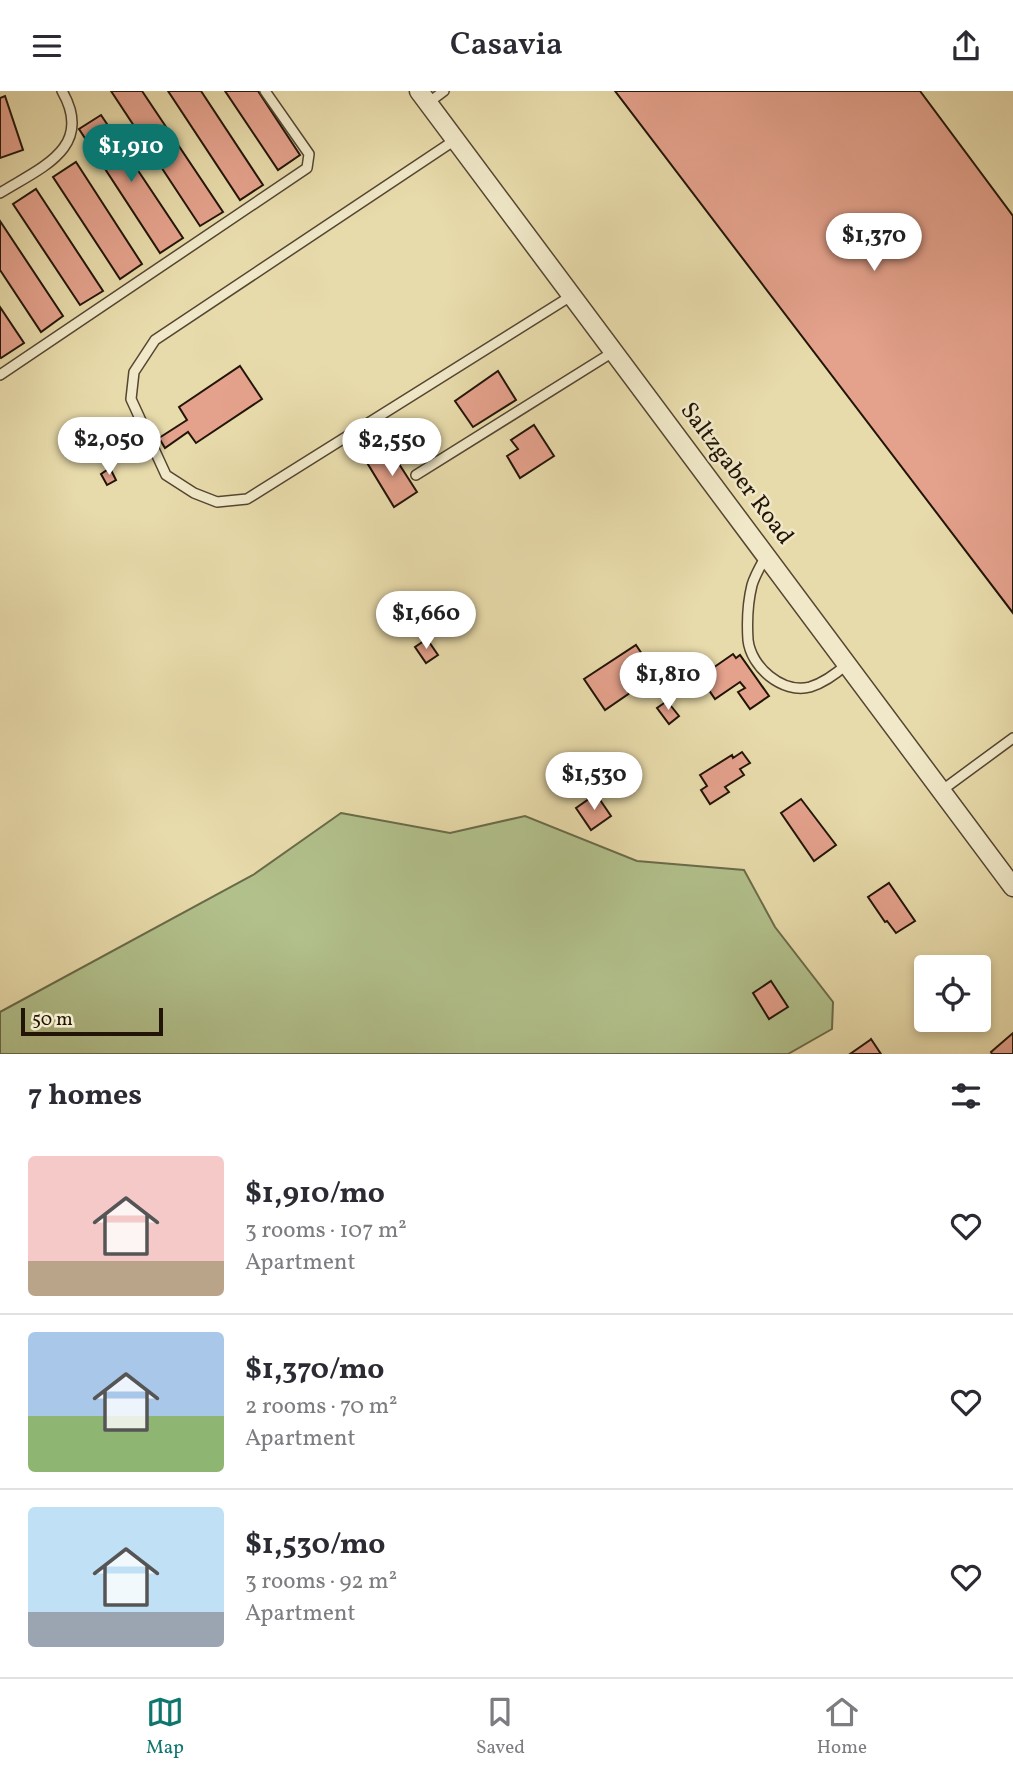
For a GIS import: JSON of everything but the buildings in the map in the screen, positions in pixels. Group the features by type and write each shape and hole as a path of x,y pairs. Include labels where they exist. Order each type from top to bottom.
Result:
{"street":[{"name":"Saltzgaber Road","path":"424,97 1013,887"}],"lane":[{"path":"0,193 56,158 68,145 71,106 62,91"},
{"path":"0,375 307,168 309,154 265,91"},
{"path":"424,97 444,91"},
{"path":"455,140 155,340 134,372 131,399 166,475 194,493 217,502 247,499 571,296"},
{"path":"416,475 614,352"},
{"path":"766,556 752,585 749,615 748,641 757,664 781,685 809,687 837,673 847,664"},
{"path":"942,791 1013,738"}],"green space":[{"path":"341,813 450,833 525,816 637,861 744,870 775,927 833,1002 832,1029 788,1054 0,1054 0,1012 253,875"}]}
